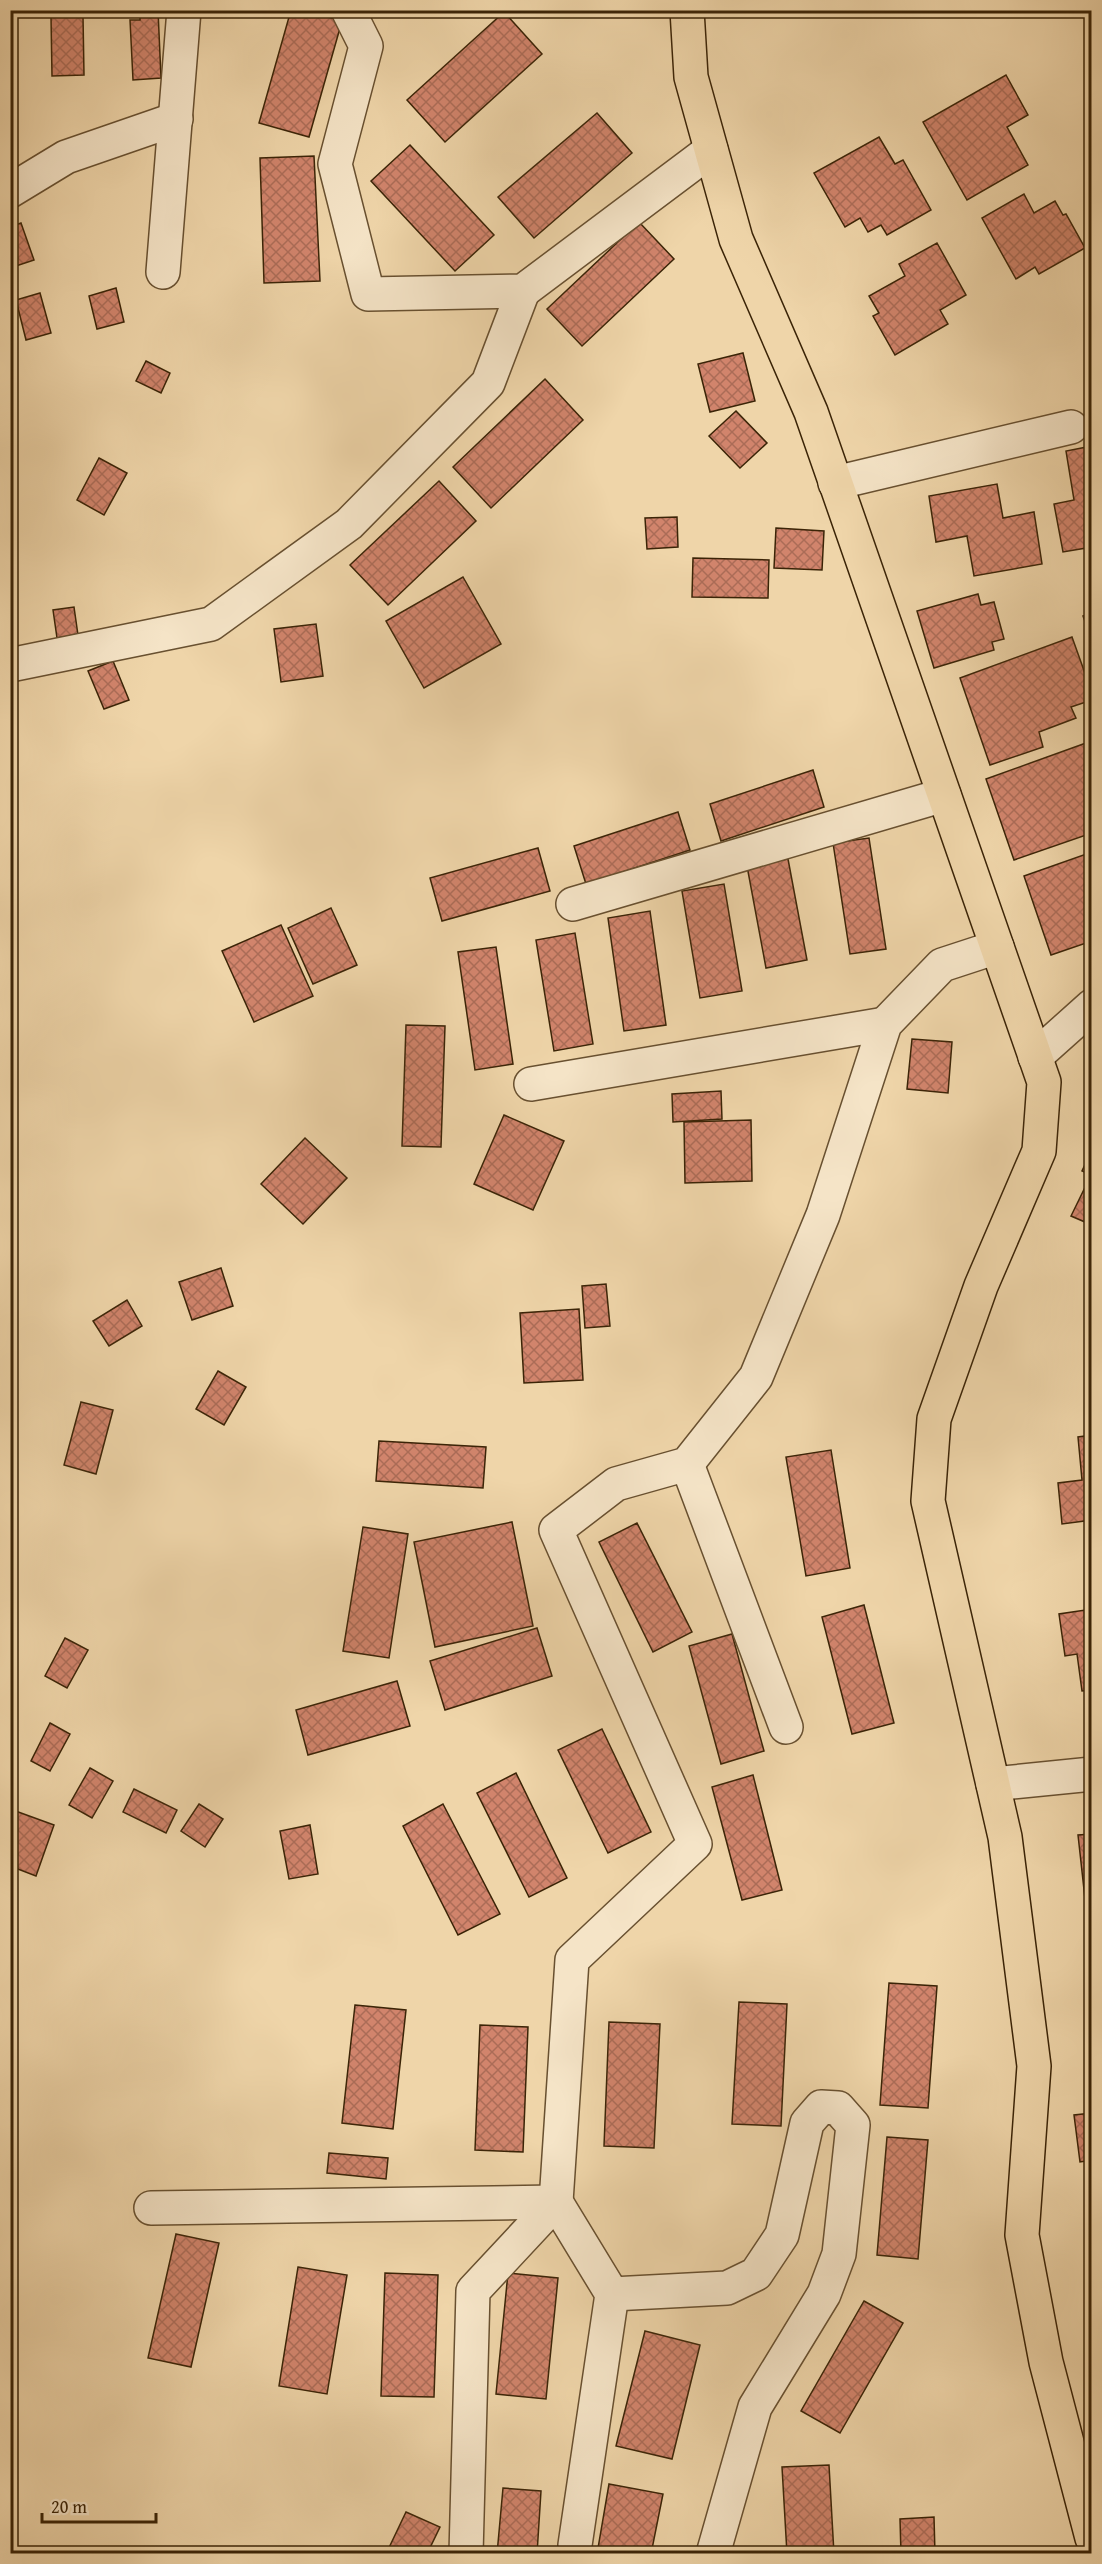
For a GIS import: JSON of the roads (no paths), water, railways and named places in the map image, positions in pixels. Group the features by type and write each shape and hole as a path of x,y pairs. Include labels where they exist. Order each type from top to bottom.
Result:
{"main road":[{"path":"687,10 691,77 736,240 811,412 1044,1082 1039,1151 981,1286 934,1419 928,1501 1005,1837 1034,2066 1022,2235 1046,2362 1092,2538"}],"street":[{"path":"163,272 184,10"},
{"path":"348,10 366,46 335,164 368,294 523,291"},
{"path":"10,191 66,157 176,119"},
{"path":"10,665 211,624 349,524 488,382 523,291 711,150"},
{"path":"835,483 1071,427"},
{"path":"573,904 944,795"},
{"path":"575,2545 612,2294 556,2202 572,1960 695,1844 556,1530 616,1484 687,1464 756,1377 823,1215 885,1024 942,965 997,947"},
{"path":"1035,1057 1092,1006"},
{"path":"531,1084 885,1024"},
{"path":"687,1464 786,1727"},
{"path":"993,1784 1092,1774"},
{"path":"612,2294 728,2288 756,2274 782,2235 807,2123 821,2107 838,2108 853,2125 839,2254 824,2294 755,2407 713,2553"},
{"path":"151,2208 556,2202"},
{"path":"466,2553 473,2291 556,2202"}]}
